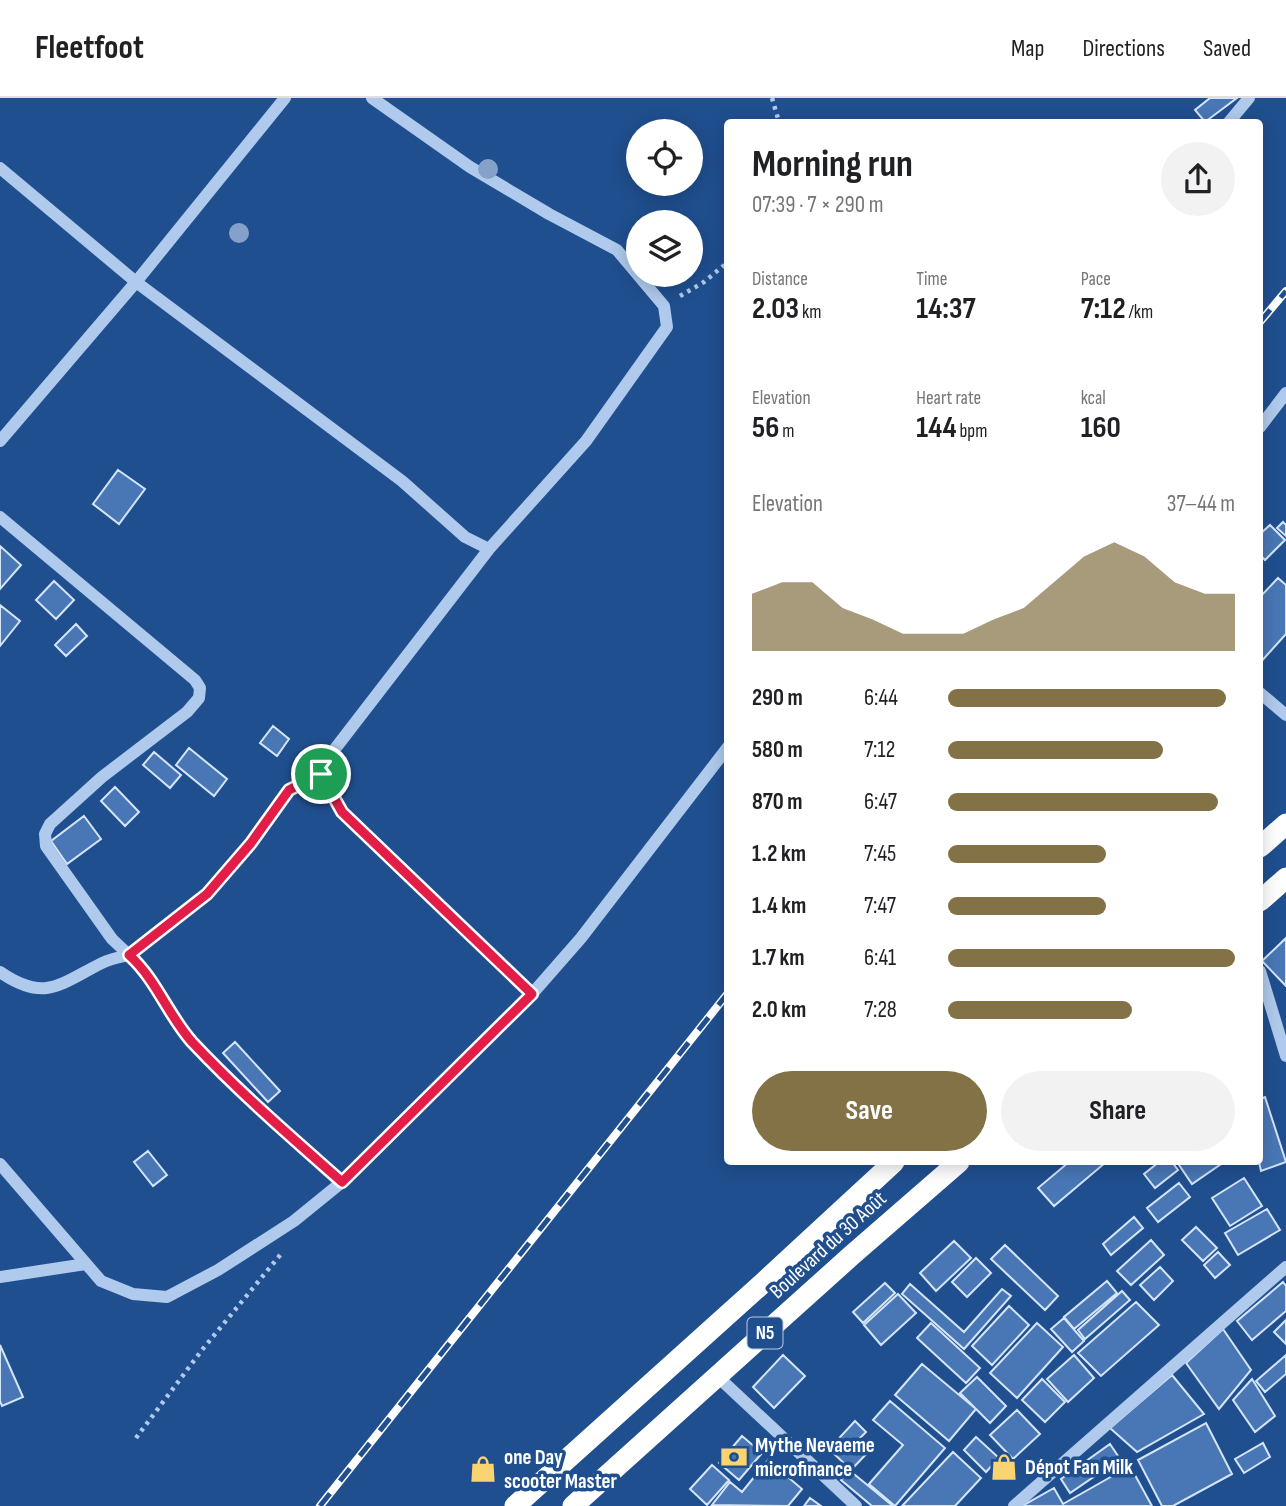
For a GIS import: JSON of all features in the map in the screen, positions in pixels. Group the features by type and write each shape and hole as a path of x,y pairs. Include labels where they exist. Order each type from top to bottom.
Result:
{"highway":[{"path":"1263,843 1286,824"},
{"path":"1263,898 1286,877"},
{"name":"Boulevard du 30 Août","path":"515,1506 754,1292 891,1165"},
{"name":"Boulevard du 30 Août","path":"573,1506 956,1165"}],"street":[{"path":"0,441 136,282 285,98"},
{"path":"0,972 15,983 44,990 66,983 105,961 129,955 207,894 251,843 289,790 321,774 331,754 489,549 586,442 667,327 664,306 617,250 470,167 372,98"},
{"path":"1232,119 1249,98"},
{"path":"0,168 136,282 402,481 466,537 489,549"},
{"path":"1263,423 1286,393"},
{"path":"0,517 195,680 200,688 199,698 187,712 102,777 50,824 45,834 46,846 112,939 143,968 190,1039 257,1107 342,1182"},
{"path":"1263,696 1286,715"},
{"path":"0,1164 101,1281 133,1294 167,1297 218,1270 294,1221 342,1182 532,994 581,938 724,752"},
{"path":"321,774 342,812 532,994"},
{"path":"1263,981 1286,1056"},
{"path":"0,1277 86,1264"},
{"path":"1014,1506 1286,1267"},
{"path":"718,1376 856,1506"}],"path":[{"path":"772,98 778,119"},
{"path":"664,306 704,282 724,265"},
{"path":"136,1438 202,1350 284,1250 294,1221"}],"building":[{"path":"1210,98 1237,98 1209,119 1202,119 1195,110"},
{"path":"118,470 145,489 119,524 93,504"},
{"path":"1283,522 1286,525 1286,536 1277,528"},
{"path":"1270,525 1285,540 1265,560 1263,558 1263,531"},
{"path":"0,546 21,565 0,589"},
{"path":"1278,578 1286,585 1286,634 1263,660 1263,594"},
{"path":"54,581 74,600 56,619 36,600"},
{"path":"0,605 20,621 0,646"},
{"path":"76,624 87,636 66,656 55,645"},
{"path":"273,726 289,739 277,756 260,743"},
{"path":"189,748 227,779 214,796 176,765"},
{"path":"154,752 181,775 170,788 143,765"},
{"path":"115,787 139,812 125,826 101,801"},
{"path":"84,816 101,839 67,864 51,841"},
{"path":"1286,938 1286,986 1263,962"},
{"path":"235,1042 280,1091 268,1102 223,1053"},
{"path":"1265,1097 1286,1162 1261,1171 1260,1165 1263,1165"},
{"path":"148,1151 167,1175 153,1186 134,1162"},
{"path":"1065,1165 1103,1165 1054,1206 1038,1188"},
{"path":"1155,1165 1174,1165 1178,1170 1155,1188 1144,1174"},
{"path":"1179,1165 1220,1165 1192,1184"},
{"path":"1244,1178 1262,1206 1230,1226 1212,1198"},
{"path":"1179,1183 1190,1197 1158,1222 1147,1208"},
{"path":"1267,1209 1280,1230 1238,1255 1225,1233"},
{"path":"1134,1217 1143,1228 1111,1255 1103,1244"},
{"path":"1196,1227 1217,1248 1203,1261 1182,1240"},
{"path":"1151,1240 1164,1255 1131,1285 1117,1271"},
{"path":"954,1241 971,1258 936,1291 920,1273"},
{"path":"1005,1245 1058,1296 1045,1310 991,1259"},
{"path":"1218,1252 1230,1265 1215,1278 1204,1265"},
{"path":"976,1258 991,1273 967,1297 952,1282"},
{"path":"1160,1267 1173,1281 1154,1300 1140,1285"},
{"path":"1107,1281 1117,1293 1074,1329 1064,1317"},
{"path":"1283,1282 1286,1286 1286,1311 1252,1340 1237,1321"},
{"path":"885,1283 895,1293 863,1323 853,1312"},
{"path":"910,1284 964,1332 1002,1289 1011,1296 964,1349 902,1294"},
{"path":"1122,1291 1130,1300 1085,1339 1078,1330"},
{"path":"898,1294 916,1313 881,1345 864,1325"},
{"path":"1136,1302 1159,1325 1101,1376 1078,1353"},
{"path":"1009,1306 1029,1325 992,1365 972,1346"},
{"path":"1064,1318 1084,1341 1072,1352 1051,1329"},
{"path":"1286,1320 1286,1344 1274,1332"},
{"path":"931,1323 980,1368 966,1383 917,1338"},
{"path":"1037,1323 1063,1347 1017,1398 990,1373"},
{"path":"1223,1329 1251,1370 1219,1409 1186,1363"},
{"path":"0,1345 23,1397 2,1406 0,1401"},
{"path":"783,1355 805,1376 774,1408 753,1387"},
{"path":"1074,1355 1094,1378 1068,1402 1047,1379"},
{"path":"1286,1355 1286,1374 1265,1392 1256,1381"},
{"path":"922,1364 976,1409 949,1441 895,1395"},
{"path":"1172,1375 1204,1414 1137,1452 1110,1428"},
{"path":"977,1377 1006,1406 990,1423 960,1393"},
{"path":"1042,1379 1065,1402 1045,1422 1022,1400"},
{"path":"1252,1379 1275,1416 1255,1432 1233,1400"},
{"path":"890,1401 945,1448 895,1506 869,1484 903,1445 873,1420"},
{"path":"1017,1410 1040,1434 1013,1459 990,1435"},
{"path":"855,1421 866,1432 859,1439 871,1449 851,1470 829,1449"},
{"path":"1206,1423 1232,1474 1173,1506 1162,1506 1138,1460"},
{"path":"742,1436 762,1453 739,1480 719,1463"},
{"path":"976,1437 999,1458 986,1472 964,1450"},
{"path":"1263,1443 1270,1457 1244,1473 1235,1459"},
{"path":"1110,1444 1120,1459 1070,1493 1061,1479"},
{"path":"953,1452 981,1478 955,1506 902,1506"},
{"path":"768,1460 802,1489 788,1506 712,1505 730,1482 742,1492"},
{"path":"712,1465 729,1480 707,1505 690,1489"},
{"path":"1130,1466 1152,1506 1022,1506 1054,1488 1063,1504"},
{"path":"849,1470 893,1506 872,1506 841,1480"},
{"path":"810,1498 821,1506 804,1506"}],"railway":[{"path":"1263,318 1286,291"},
{"path":"320,1506 724,998"}],"place":[{"name":"Mythe Nevaeme microfinance","path":"734,1457"},
{"name":"Dépot Fan Milk","path":"1004,1467"},
{"name":"one Day scooter Master","path":"483,1469"}],"route":[{"path":"321,774 342,812 532,994 342,1182 257,1107 190,1039 143,968 129,955 207,894 251,843 289,790 321,774"}]}
